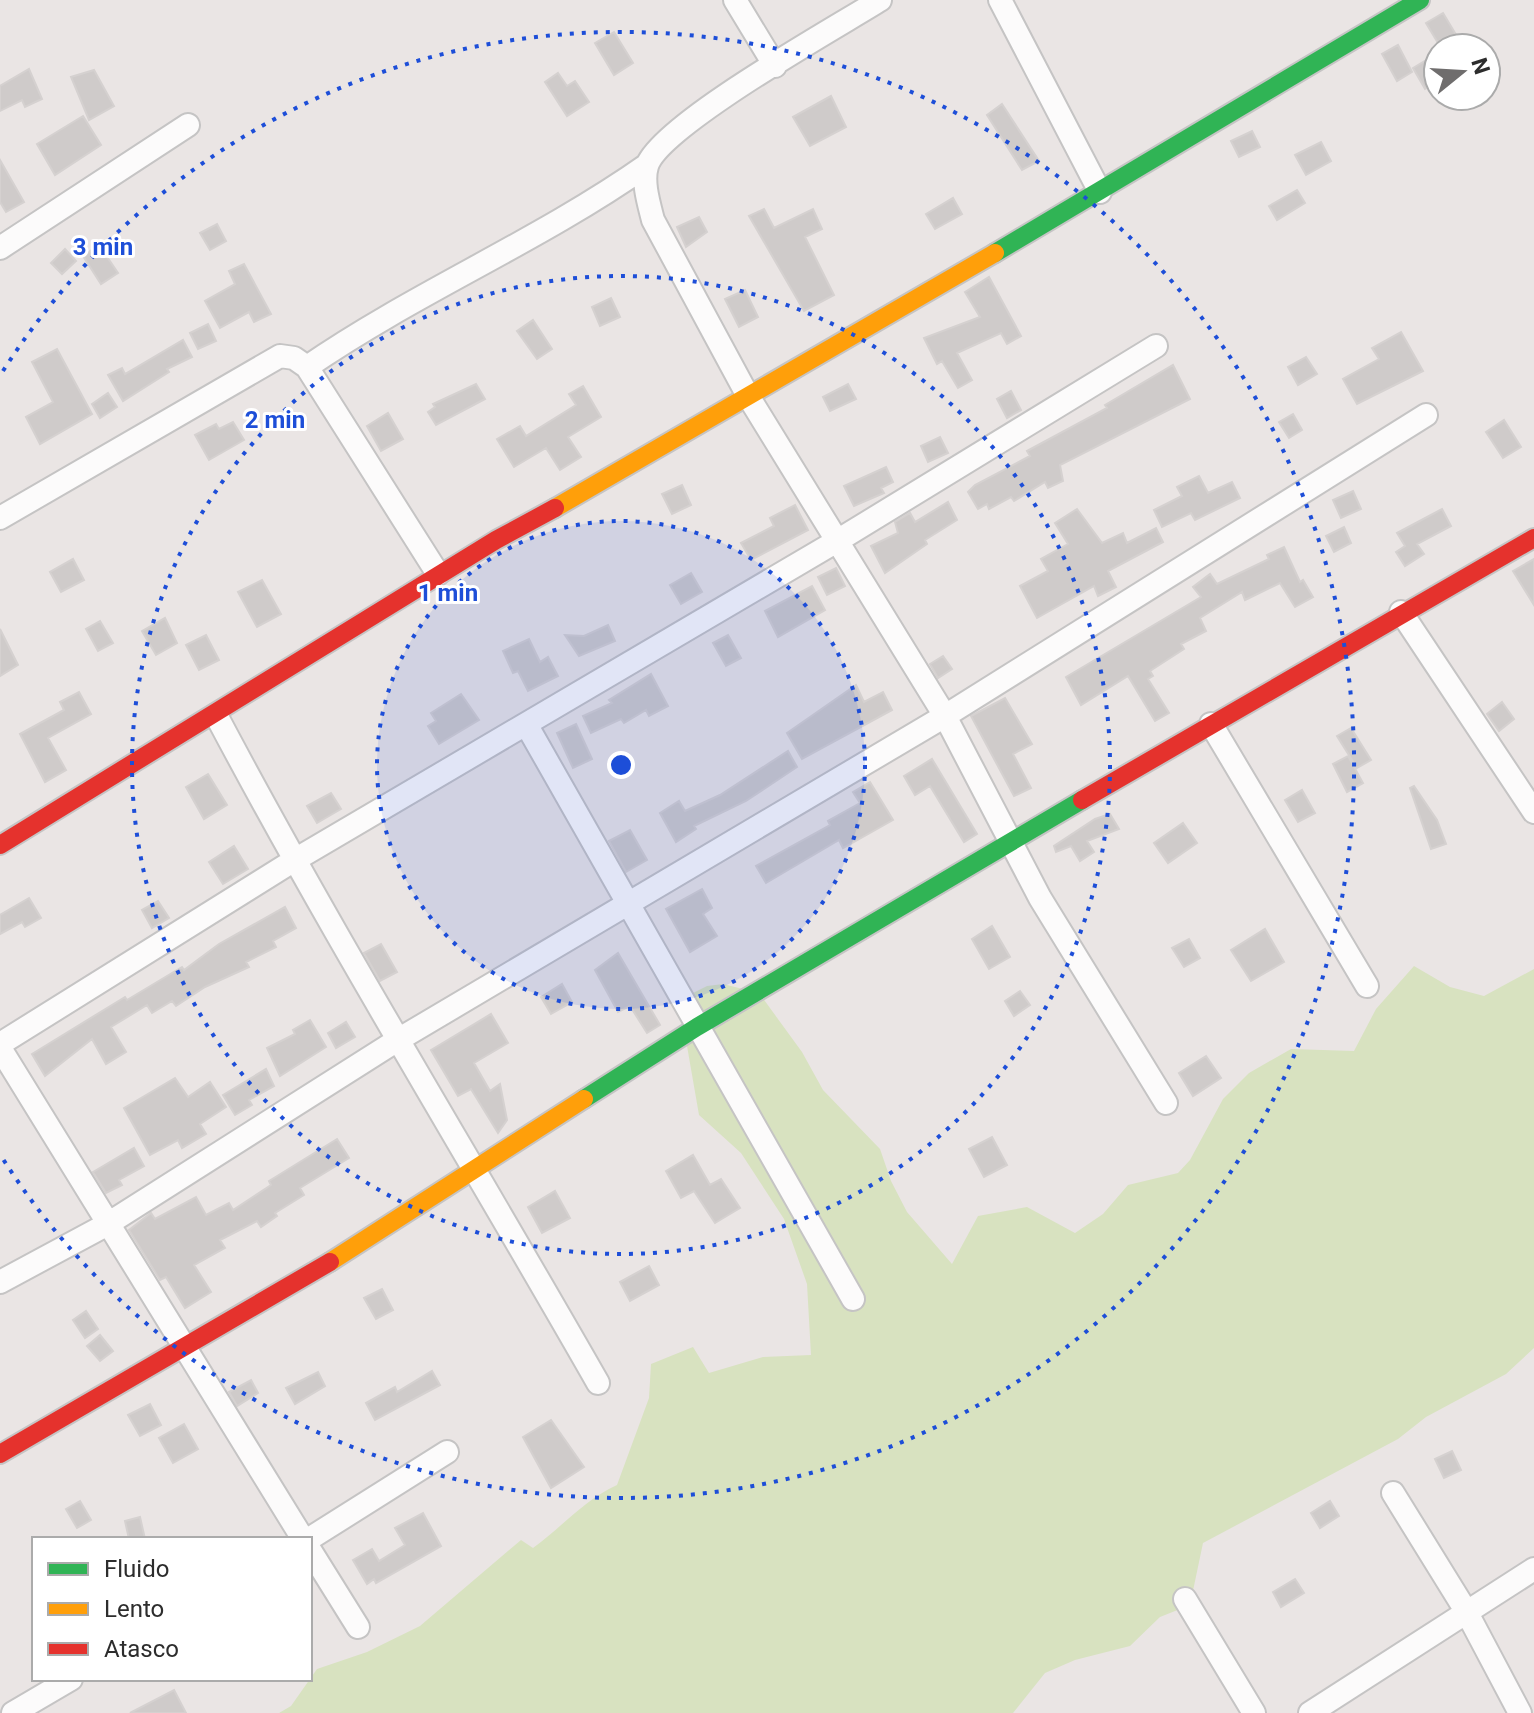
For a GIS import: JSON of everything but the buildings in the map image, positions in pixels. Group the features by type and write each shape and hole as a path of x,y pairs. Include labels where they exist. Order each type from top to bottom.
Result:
{"street":[{"path":"735,0 775,66"},
{"path":"307,367 401,306 572,215 647,165 683,123 880,0"},
{"path":"1000,0 1100,192"},
{"path":"0,845 216,715 438,574 1100,192 1420,0"},
{"path":"0,248 188,125"},
{"path":"647,165 647,191 653,220 748,396 945,716 1040,898 1166,1103"},
{"path":"305,1537 106,1225 0,1046 293,861 837,541 1156,346"},
{"path":"0,518 280,356 294,358 307,367 438,574"},
{"path":"0,1282 106,1225 396,1041 629,907 945,716 1426,415"},
{"path":"0,1454 186,1349 478,1170 697,1027 1401,612 1534,538"},
{"path":"1401,612 1534,812"},
{"path":"216,715 293,861 396,1041 478,1170 598,1383"},
{"path":"526,724 853,1299"},
{"path":"1211,724 1367,986"},
{"path":"309,1537 447,1452"},
{"path":"1393,1493 1466,1611 1520,1713"},
{"path":"312,1553 358,1627"},
{"path":"1310,1713 1534,1569"},
{"path":"1185,1599 1254,1713"},
{"path":"13,1713 68,1681"}],"green space":[{"path":"1414,966 1450,987 1484,996 1534,969 1534,1348 1506,1374 1426,1417 1398,1439 1203,1543 1190,1605 1160,1617 1130,1646 1075,1660 1045,1673 1013,1713 279,1713 291,1706 309,1681 312,1681 317,1669 367,1652 420,1626 521,1540 533,1548 584,1506 617,1485 649,1398 651,1364 693,1347 709,1373 763,1357 811,1355 807,1284 784,1219 741,1153 699,1115 679,1000 707,986 723,984 759,993 802,1052 823,1090 880,1149 891,1181 907,1212 952,1264 978,1216 1027,1207 1075,1233 1103,1214 1128,1185 1178,1173 1190,1160 1223,1099 1249,1073 1291,1049 1354,1051 1376,1009"}],"traffic: fast":[{"path":"995,253 1420,0"},
{"path":"584,1099 697,1027 1082,800"}],"traffic: slow":[{"path":"555,508 995,253"},
{"path":"330,1262 584,1099"}],"traffic: jam":[{"path":"0,845 496,540 555,508"},
{"path":"1082,800 1534,538"},
{"path":"0,1454 330,1262"}]}
